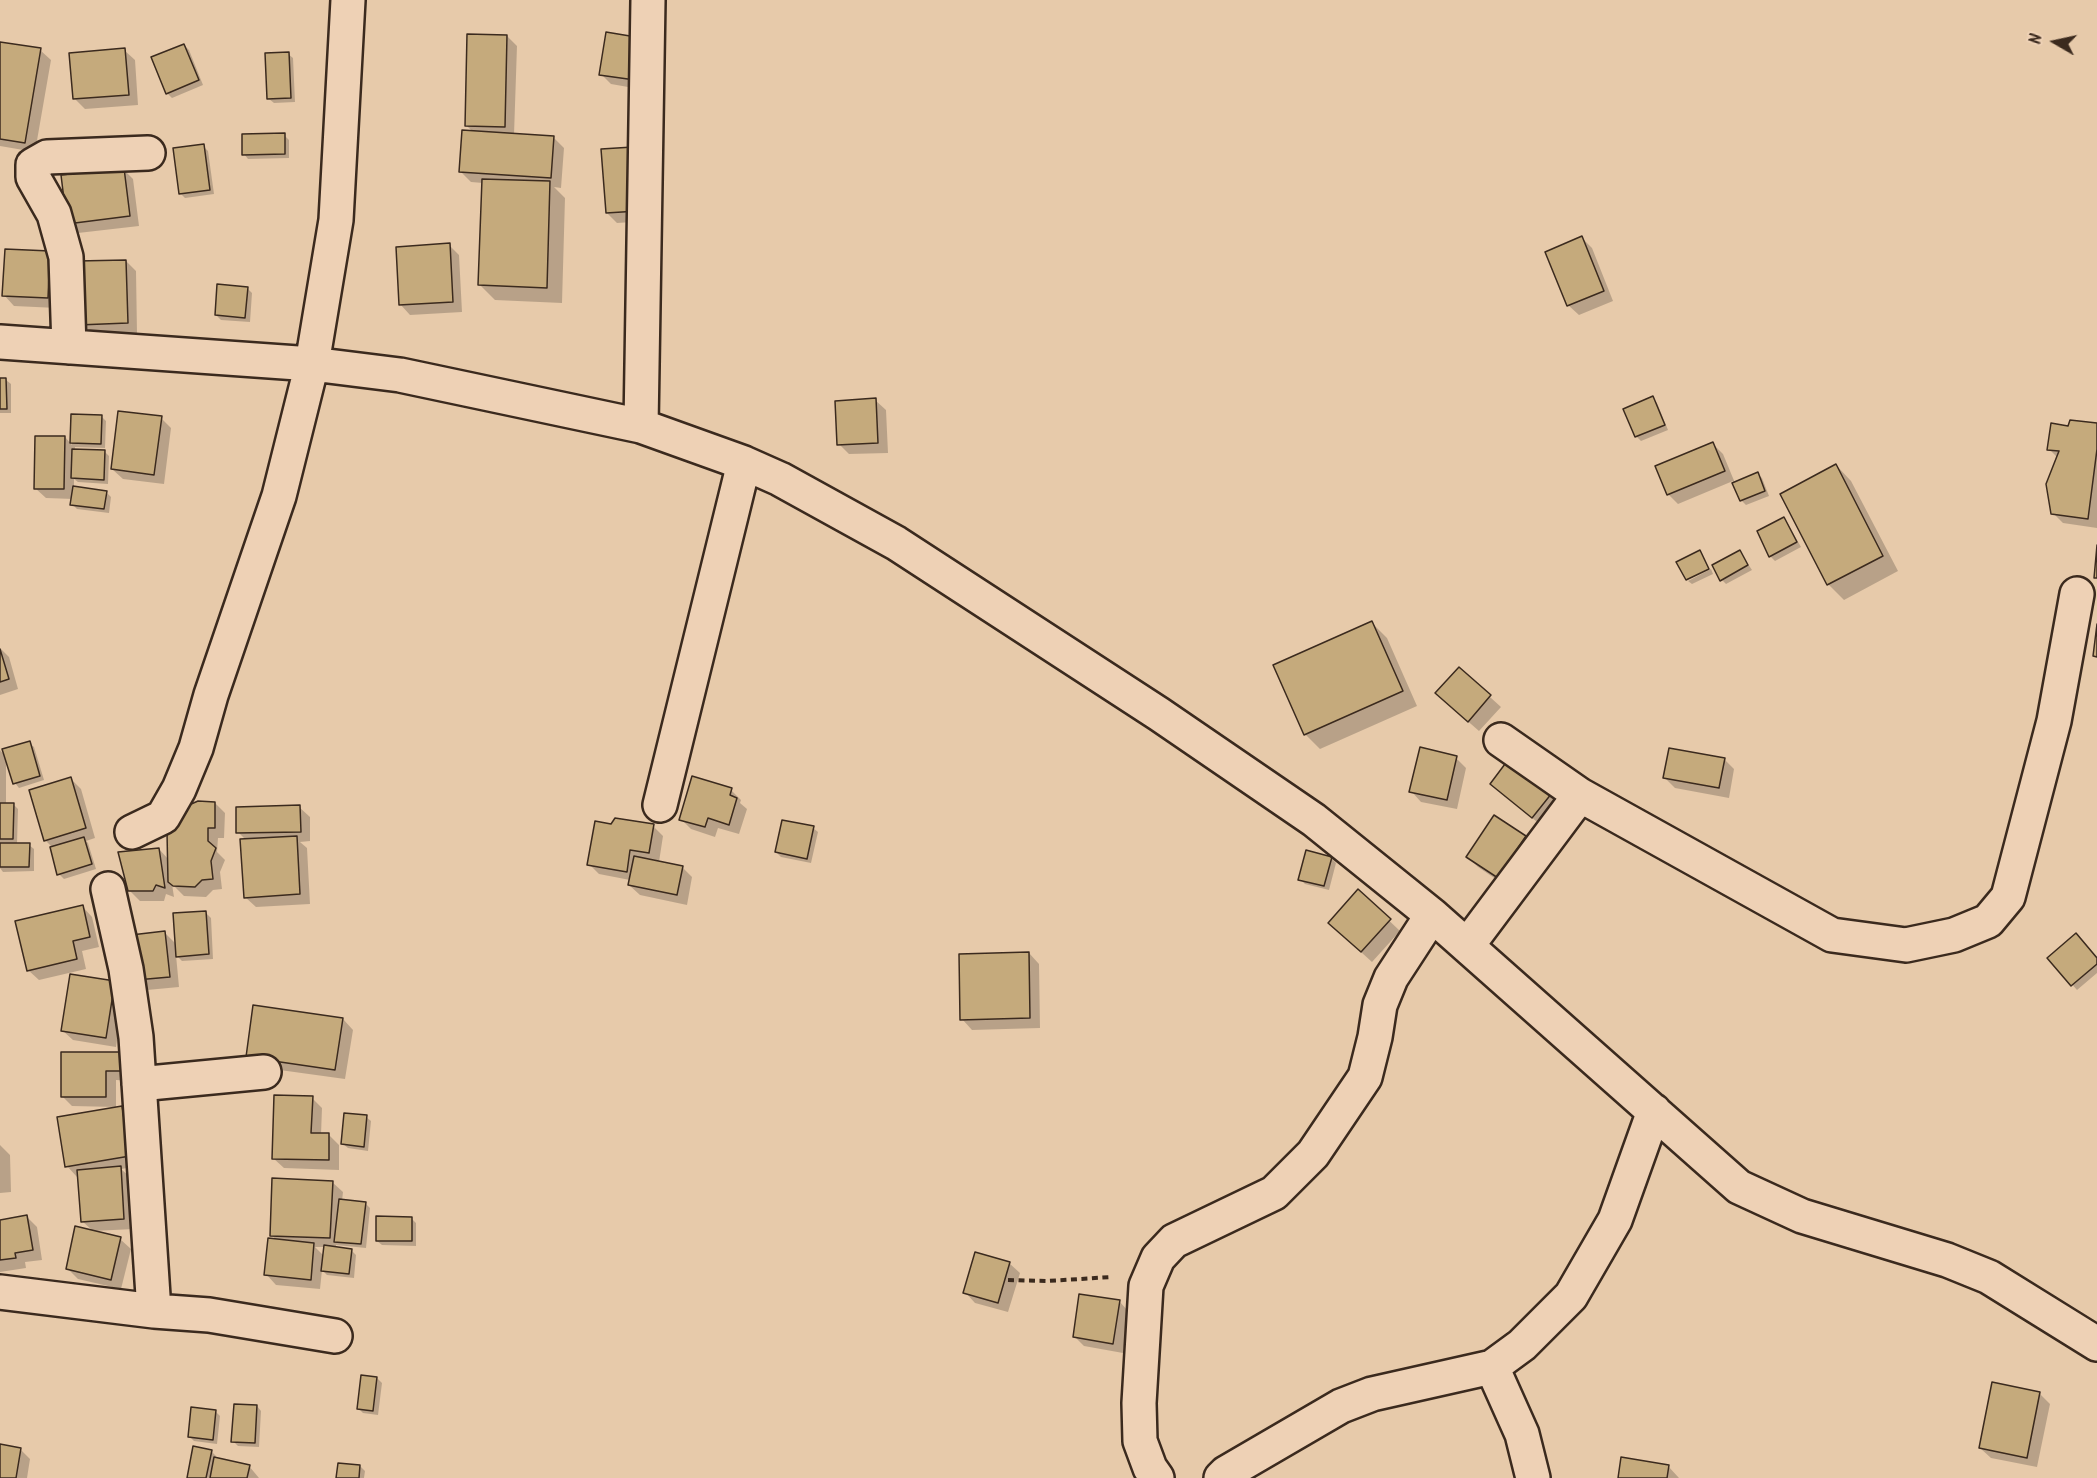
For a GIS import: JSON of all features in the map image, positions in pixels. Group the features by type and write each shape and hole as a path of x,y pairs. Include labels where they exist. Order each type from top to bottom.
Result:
{"street":[{"path":"132,832 163,817 179,789 196,748 211,695 279,496 312,364 336,220 348,0"},
{"path":"641,426 648,0"},
{"path":"69,347 66,256 54,214 33,177 33,165 47,157 148,153"},
{"path":"0,342 312,364 400,375 641,426 744,463 780,479 896,543 1159,714 1314,820 1432,915 1739,1187 1802,1216 1947,1260 1989,1277 2097,1344"},
{"path":"660,805 744,463"},
{"path":"1501,740 1580,795 1832,935 1906,945 1954,935 1988,921 2008,897 2054,721 2077,594"},
{"path":"1467,946 1580,795"},
{"path":"108,889 126,969 136,1037 154,1311"},
{"path":"1157,1478 1150,1468 1140,1441 1139,1403 1146,1286 1158,1258 1174,1241 1274,1193 1313,1154 1365,1077 1380,1005 1391,978 1432,915"},
{"path":"139,1084 264,1072"},
{"path":"1221,1478 1341,1406 1372,1394 1492,1367 1522,1345 1570,1296 1615,1220 1654,1111"},
{"path":"0,1292 154,1311 209,1315 335,1336"},
{"path":"1492,1367 1522,1434 1533,1478"}],"path":[{"path":"1008,1281 1047,1281 1151,1274"}],"building":[{"path":"606,32 642,38 635,80 599,75"},
{"path":"467,34 507,35 505,127 465,126"},
{"path":"0,42 41,48 25,143 0,139"},
{"path":"184,44 199,80 166,94 151,57"},
{"path":"125,48 129,95 73,99 69,53"},
{"path":"289,52 291,98 267,99 265,53"},
{"path":"462,130 554,136 551,178 459,172"},
{"path":"285,133 285,154 242,155 242,134"},
{"path":"204,144 210,190 179,194 173,148"},
{"path":"633,147 638,211 606,213 601,149"},
{"path":"124,168 130,216 67,224 61,175"},
{"path":"482,179 550,181 547,288 478,285"},
{"path":"1582,236 1604,291 1567,306 1545,252"},
{"path":"450,243 453,302 399,305 396,247"},
{"path":"5,249 50,251 48,298 2,296"},
{"path":"126,260 128,323 78,325 77,261"},
{"path":"217,284 248,287 245,318 215,315"},
{"path":"0,378 6,378 7,409 0,409"},
{"path":"1653,396 1665,425 1635,437 1623,409"},
{"path":"876,398 878,443 837,445 835,401"},
{"path":"118,411 162,416 154,475 111,469"},
{"path":"71,414 102,415 101,444 70,443"},
{"path":"2070,420 2097,423 2097,449 2088,519 2051,514 2046,484 2059,451 2047,450 2051,423 2068,426"},
{"path":"35,436 65,436 64,489 34,489"},
{"path":"1713,442 1725,471 1667,495 1655,466"},
{"path":"72,449 105,450 104,480 71,478"},
{"path":"1836,464 1883,556 1827,585 1780,494"},
{"path":"1758,472 1765,491 1740,501 1732,483"},
{"path":"73,486 107,491 104,509 70,505"},
{"path":"1784,517 1797,542 1769,557 1757,531"},
{"path":"2097,545 2097,578 2094,578"},
{"path":"1700,550 1709,569 1686,580 1676,562"},
{"path":"1740,550 1748,565 1720,581 1712,565"},
{"path":"1372,621 1403,691 1304,735 1273,665"},
{"path":"2097,624 2097,657 2093,656"},
{"path":"0,649 9,679 0,682"},
{"path":"1459,667 1491,695 1468,722 1435,693"},
{"path":"30,741 40,776 13,784 2,749"},
{"path":"1420,747 1457,756 1447,800 1409,792"},
{"path":"1669,748 1725,758 1719,788 1663,778"},
{"path":"1508,760 1552,793 1532,818 1490,784"},
{"path":"692,776 732,788 730,795 737,798 729,825 708,818 705,827 679,820"},
{"path":"71,777 86,828 44,841 29,790"},
{"path":"198,801 215,802 215,828 208,828 208,841 216,848 211,861 213,879 202,880 195,887 173,886 168,882 167,832 172,808"},
{"path":"0,803 14,803 13,839 0,839"},
{"path":"300,805 301,832 236,833 236,807"},
{"path":"1494,815 1526,836 1498,878 1466,857"},
{"path":"615,818 654,824 649,853 630,850 627,872 587,865 595,821 611,824"},
{"path":"782,820 814,826 807,859 775,852"},
{"path":"297,836 300,894 244,898 240,839"},
{"path":"84,837 92,864 57,875 50,847"},
{"path":"0,843 30,843 29,867 0,867"},
{"path":"159,848 165,888 156,885 153,891 128,891 118,852"},
{"path":"1306,850 1332,857 1324,886 1298,880"},
{"path":"634,856 683,866 677,895 628,885"},
{"path":"1358,889 1391,919 1361,952 1328,923"},
{"path":"83,905 90,937 73,941 77,959 27,971 15,921"},
{"path":"206,911 209,954 176,957 173,913"},
{"path":"165,931 170,977 136,980 131,935"},
{"path":"2076,933 2097,958 2097,964 2071,986 2047,958"},
{"path":"1029,952 1030,1018 960,1020 959,954"},
{"path":"70,974 115,981 106,1038 61,1031"},
{"path":"253,1005 343,1018 335,1070 246,1057"},
{"path":"61,1052 124,1052 124,1071 106,1071 106,1097 61,1097"},
{"path":"274,1095 313,1096 311,1133 329,1133 329,1160 272,1159"},
{"path":"122,1106 130,1156 65,1167 57,1117"},
{"path":"344,1113 367,1115 364,1147 341,1144"},
{"path":"121,1166 124,1219 81,1222 77,1170"},
{"path":"272,1178 333,1181 330,1238 270,1236"},
{"path":"339,1199 366,1202 361,1244 334,1242"},
{"path":"27,1215 33,1250 15,1253 16,1258 0,1260 0,1220"},
{"path":"376,1216 412,1217 412,1241 376,1241"},
{"path":"75,1226 121,1237 111,1280 66,1269"},
{"path":"268,1238 314,1243 311,1280 264,1275"},
{"path":"324,1245 352,1249 349,1274 321,1271"},
{"path":"975,1252 1010,1262 998,1303 963,1293"},
{"path":"1079,1294 1120,1300 1113,1344 1073,1337"},
{"path":"361,1375 377,1377 373,1411 357,1409"},
{"path":"1992,1382 2040,1392 2027,1458 1979,1448"},
{"path":"234,1404 257,1405 255,1443 231,1442"},
{"path":"191,1407 216,1410 213,1440 188,1437"},
{"path":"0,1444 21,1448 16,1478 0,1478"},
{"path":"193,1446 212,1450 206,1478 187,1478"},
{"path":"214,1457 250,1465 247,1478 210,1478"},
{"path":"1621,1457 1669,1465 1667,1478 1618,1478"},
{"path":"338,1463 360,1465 359,1478 336,1478"}]}
